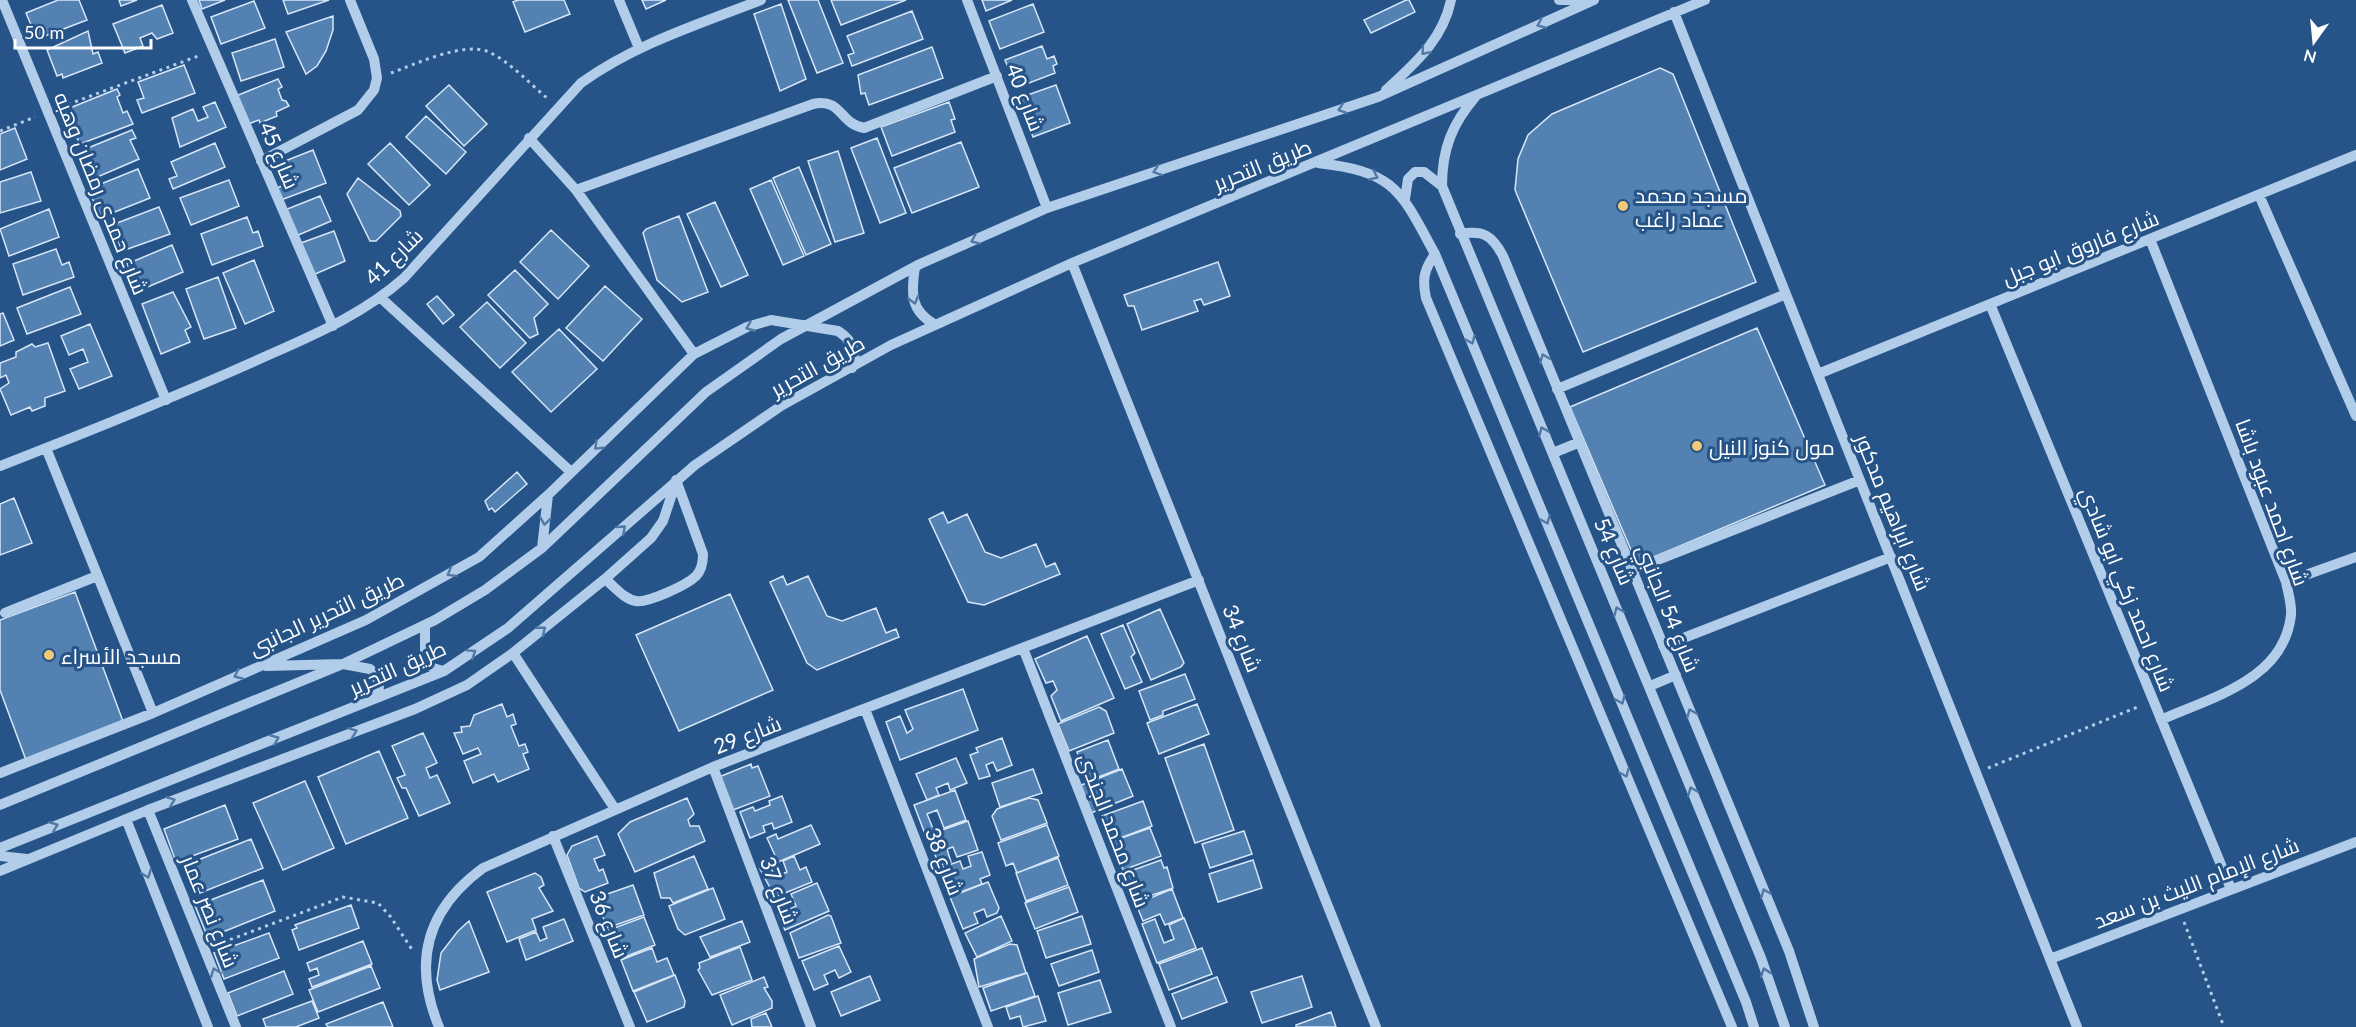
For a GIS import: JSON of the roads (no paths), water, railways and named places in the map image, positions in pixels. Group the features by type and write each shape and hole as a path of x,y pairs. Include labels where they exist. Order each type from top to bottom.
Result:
{"street":[{"name":"شارع حمدى رمضان وهبه","path":"2,0 166,400"},
{"name":"شارع 45","path":"192,0 333,326"},
{"path":"261,161 358,110 370,96 376,78 374,59 350,0"},
{"path":"619,0 639,48"},
{"name":"شارع 41","path":"0,466 166,400 333,326 381,298 404,278 581,83 609,63 639,48 761,0"},
{"name":"شارع 40","path":"967,0 1047,208"},
{"path":"1378,97 1422,56 1438,35 1451,0"},
{"path":"1559,0 1594,0"},
{"name":"طريق التحرير","path":"0,805 343,664 425,626 485,591 542,548 705,392 781,339 915,267 1047,208 1378,97 1594,0"},
{"name":"طريق التحرير","path":"0,848 444,671 508,628 676,480 782,406 934,324 1072,263 1705,0"},
{"name":"شارع ابراهيم مدكور","path":"1674,12 2077,1027"},
{"path":"576,190 813,104 831,104 840,110 852,126 864,128 997,76"},
{"name":"شارع 54","path":"1477,94 1461,113 1449,136 1442,160 1442,186 1761,958 1785,1027"},
{"path":"529,138 576,190 694,354"},
{"name":"شارع فاروق ابو جبل","path":"1818,374 2356,155"},
{"path":"1317,163 1345,166 1392,185 1405,199 1436,254 1742,991 1754,1027"},
{"path":"1405,199 1408,179 1415,172 1424,172 1442,186"},
{"path":"2259,195 2356,416"},
{"name":"شارع 54 الجانبي","path":"1460,234 1478,231 1495,240 1789,951 1814,1027"},
{"name":"شارع احمد عبود باشا","path":"2150,239 2286,582 2291,613 2284,643 2267,668 2240,684 2161,720"},
{"path":"1436,254 1425,268 1423,283 1426,298 1732,1027"},
{"name":"شارع 34","path":"1072,263 1376,1027"},
{"path":"915,267 912,301 921,316 934,324"},
{"path":"1557,389 1786,294"},
{"path":"381,298 571,472"},
{"name":"شارع احمد زكي ابو شادي","path":"1990,304 2231,889"},
{"name":"طريق التحرير الجانبى","path":"2,774 153,713 366,620 479,557 548,495 694,354 763,321 807,324 838,331 845,336 854,351 852,368"},
{"path":"1553,453 1580,442"},
{"path":"45,448 153,713"},
{"path":"606,579 629,599 639,602 651,600 696,576 702,566 703,554 676,480"},
{"path":"0,871 148,810 415,709 467,685 513,653 606,579 658,530 676,480"},
{"path":"1632,570 1860,480"},
{"path":"542,548 548,495"},
{"path":"1663,646 1891,557"},
{"path":"2286,582 2356,557"},
{"path":"5,613 97,576"},
{"name":"شارع 29","path":"439,1027 427,991 425,971 427,946 435,922 447,901 463,883 483,868 713,767 1199,580"},
{"path":"425,626 425,658 433,668 444,671"},
{"name":"شارع محمد الجندى","path":"1023,648 1170,1027"},
{"path":"513,653 615,809"},
{"path":"259,666 343,664 370,669 375,673 379,691 370,700"},
{"path":"1650,686 1676,675"},
{"name":"شارع 38","path":"865,709 988,1027"},
{"path":"247,750 258,768"},
{"name":"شارع 37","path":"713,767 811,1027"},
{"name":"شارع نصر عمار","path":"148,810 206,948 236,1027"},
{"path":"126,819 207,1027"},
{"name":"شارع 36","path":"553,836 630,1027"},
{"name":"شارع الإمام الليث بن سعد","path":"2050,959 2356,842"},
{"path":"0,856 30,859"}],"place":[{"name":"مسجد محمد عماد راغب","path":"1623,206"},
{"name":"مول كنوز النيل","path":"1697,446"},
{"name":"مسجد الأسراء","path":"49,655"}]}
